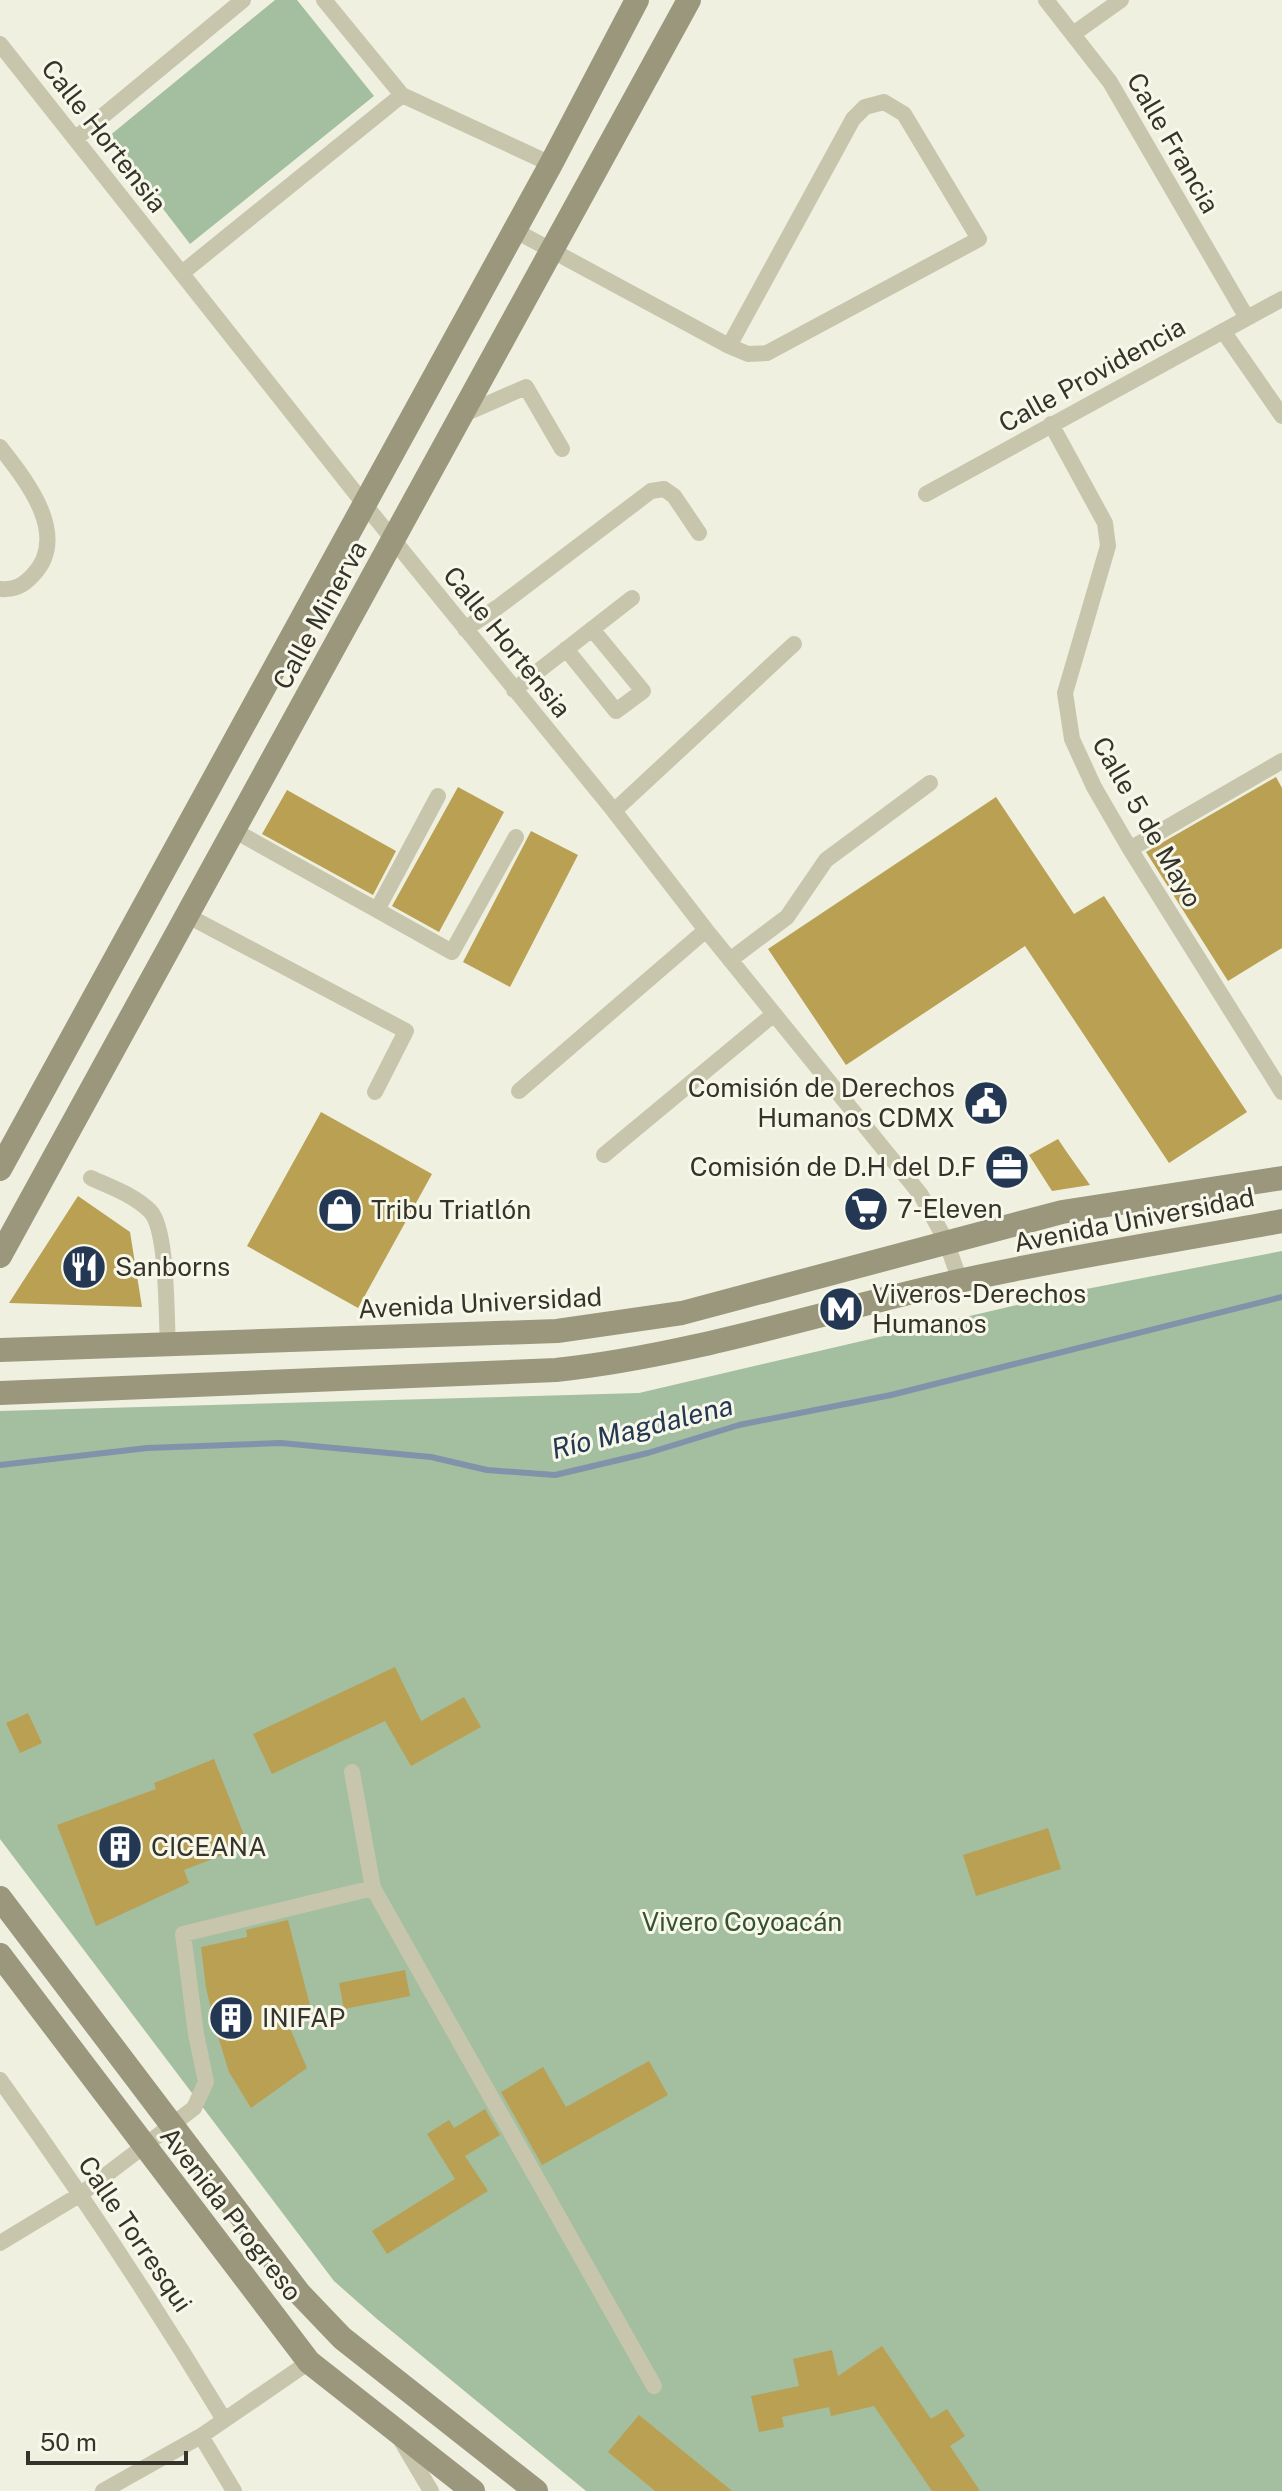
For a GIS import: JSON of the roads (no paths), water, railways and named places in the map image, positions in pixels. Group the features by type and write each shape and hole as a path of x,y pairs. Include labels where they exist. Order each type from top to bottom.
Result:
{"street":[{"path":"75,139 243,0"},
{"path":"324,0 402,95 551,164"},
{"name":"Calle Minerva","path":"0,1169 551,164 637,0"},
{"name":"Calle Minerva","path":"0,1256 9,1226 188,916 689,0"},
{"name":"Calle Francia","path":"1046,0 1110,82 1247,318"},
{"path":"1073,34 1121,0"},
{"name":"Calle Hortensia","path":"0,44 393,540 921,1195 946,1241 960,1281"},
{"path":"182,273 402,95"},
{"path":"514,230 729,346 748,354 767,353 979,239 904,114 884,102 865,107 853,119 729,346"},
{"name":"Calle Providencia","path":"926,494 1282,299"},
{"path":"1223,331 1282,416"},
{"path":"462,415 526,387 562,449"},
{"name":"Calle 5 de Mayo","path":"1051,424 1109,534 1065,693 1072,739 1094,787 1130,849 1282,1092"},
{"path":"0,447 43,511 47,540 37,572 25,584 11,590 0,589"},
{"path":"465,629 651,491 664,489 674,496 699,533"},
{"path":"514,690 632,598"},
{"path":"566,649 616,711 643,691 592,629"},
{"path":"614,811 794,644"},
{"path":"1130,849 1282,761"},
{"path":"730,960 787,917 826,860 930,783"},
{"path":"377,910 438,796"},
{"path":"235,831 452,952 516,837"},
{"path":"188,916 406,1031 375,1092"},
{"path":"519,1091 706,930"},
{"path":"604,1155 774,1014"},
{"path":"91,1178 137,1200 153,1214 162,1236 168,1345"},
{"name":"Avenida Universidad","path":"0,1350 557,1331 609,1325 682,1313 1062,1212 1282,1178"},
{"name":"Avenida Universidad","path":"0,1393 556,1370 618,1363 697,1347 960,1281 1282,1221"},
{"path":"352,1772 373,1888 654,2386"},
{"path":"0,2243 81,2194 194,2108 206,2082 196,2034 183,1934 373,1888"},
{"name":"Avenida Progreso","path":"0,1898 299,2293 342,2338 536,2491"},
{"path":"1,1957 30,1938"},
{"name":"Avenida Progreso","path":"1,1957 309,2362 393,2427 431,2491"},
{"name":"Calle Torresqui","path":"0,2080 154,2304 223,2418"},
{"path":"103,2491 201,2436 223,2418 309,2362"},
{"path":"409,2391 393,2427 473,2491"},
{"path":"201,2436 234,2491"}],"waterway":[{"name":"Río Magdalena","path":"0,1465 147,1448 281,1443 431,1457 487,1470 555,1475 648,1453 739,1425 891,1395 1282,1297"}],"place":[{"name":"Comisión de Derechos Humanos CDMX","path":"986,1103"},
{"name":"Comisión de D.H del D.F","path":"1007,1167"},
{"name":"7-Eleven","path":"866,1209"},
{"name":"Tribu Triatlón","path":"340,1210"},
{"name":"Sanborns","path":"84,1267"},
{"name":"Viveros-Derechos Humanos","path":"841,1309"},
{"name":"CICEANA","path":"120,1847"},
{"name":"INIFAP","path":"231,2018"}],"park label":[{"name":"Vivero Coyoacán","path":"742,1922"}]}
